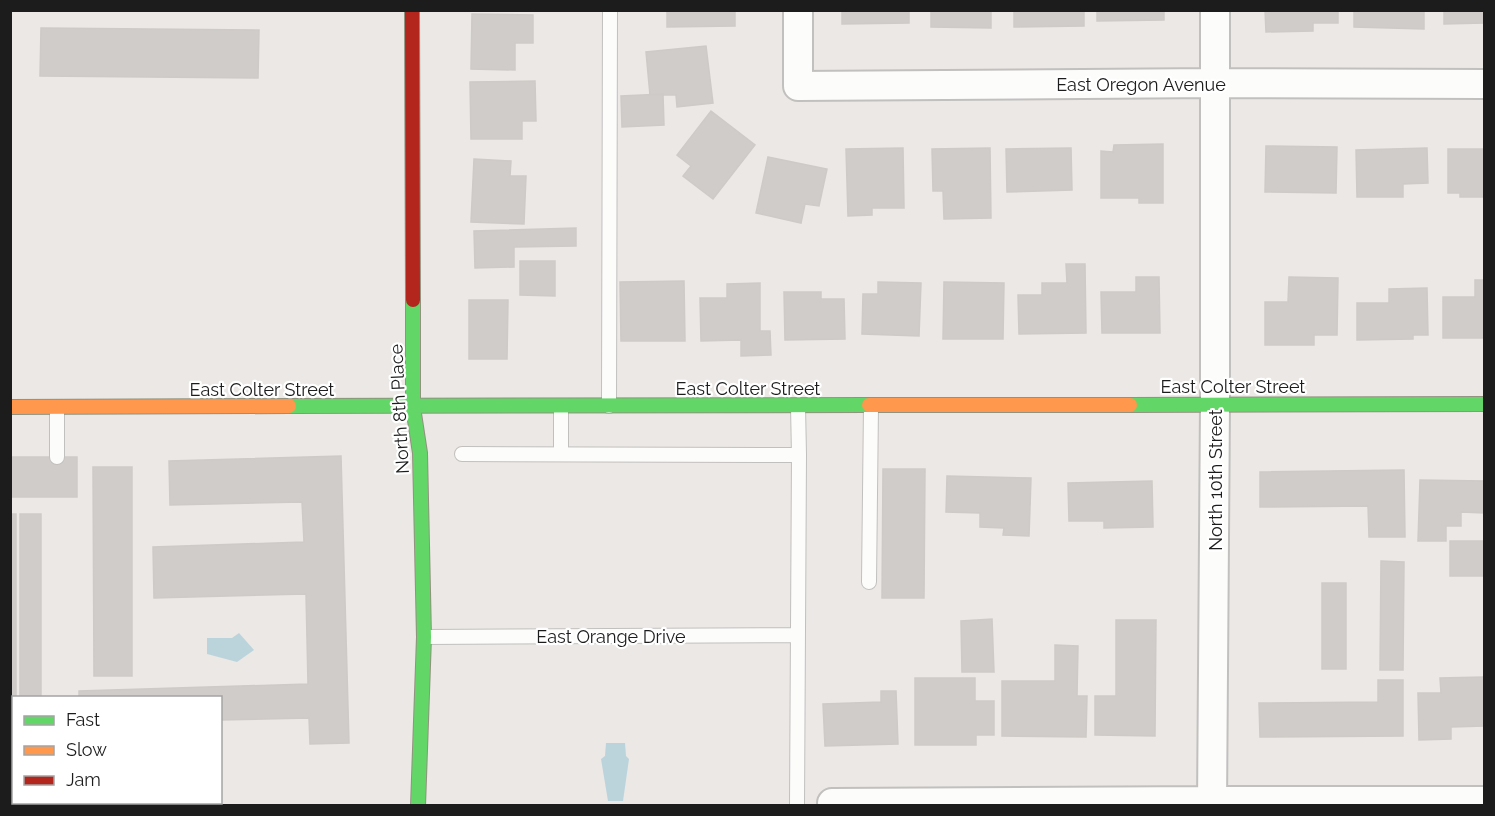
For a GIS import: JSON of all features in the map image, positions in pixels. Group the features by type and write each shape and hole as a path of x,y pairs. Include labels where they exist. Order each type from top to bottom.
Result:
{"street":[{"name":"North 8th Place","path":"412,10 413,407 420,453 424,637 418,806"},
{"name":"East Oregon Avenue","path":"798,10 798,86 1485,84"},
{"name":"North 10th Street","path":"1212,803 1215,10"},
{"name":"East Colter Street","path":"10,407 1485,404"},
{"path":"832,803 1485,801"}],"lane":[{"path":"609,406 610,10"},
{"path":"561,406 561,454"},
{"path":"796,806 798,406"},
{"path":"869,582 871,406"},
{"path":"57,407 57,458"},
{"path":"462,454 799,455"},
{"name":"East Orange Drive","path":"424,637 798,635"}],"water":[{"path":"239,633 254,650 237,662 207,654 207,638 232,638"},
{"path":"606,743 625,743 626,756 629,759 623,801 608,801 601,759 605,756"}],"building":[{"path":"667,10 735,10 735,26 667,27"},
{"path":"842,10 909,10 909,23 842,24"},
{"path":"931,10 991,10 991,28 931,27"},
{"path":"1014,10 1084,10 1084,26 1014,27"},
{"path":"1097,10 1164,10 1164,20 1097,21"},
{"path":"1265,10 1338,10 1338,23 1313,23 1313,31 1266,32"},
{"path":"1354,10 1424,10 1424,29 1354,27"},
{"path":"1444,10 1484,10 1484,23 1444,24"},
{"path":"472,14 533,15 533,43 515,43 515,70 471,69"},
{"path":"41,28 259,30 258,78 40,76"},
{"path":"706,46 713,103 677,107 676,95 650,95 646,52"},
{"path":"535,81 536,121 522,121 522,139 471,139 470,82"},
{"path":"663,94 664,125 622,127 621,96"},
{"path":"711,111 755,145 713,199 683,176 691,166 677,155"},
{"path":"1163,144 1163,203 1139,203 1139,198 1101,198 1101,151 1113,152 1114,145"},
{"path":"1266,146 1337,147 1336,193 1265,192"},
{"path":"903,148 904,208 872,208 872,215 848,216 846,149"},
{"path":"990,148 991,218 944,219 943,191 933,191 932,149"},
{"path":"1071,148 1072,190 1007,192 1006,149"},
{"path":"1427,148 1428,183 1403,184 1403,197 1357,197 1356,150"},
{"path":"1448,149 1484,149 1484,197 1460,197 1460,193 1448,193"},
{"path":"768,157 827,169 819,206 805,204 801,223 756,213"},
{"path":"474,159 511,161 510,176 526,176 524,224 471,222"},
{"path":"576,228 576,246 514,247 514,267 475,268 474,231"},
{"path":"520,261 555,261 555,296 520,295"},
{"path":"1066,264 1085,264 1086,333 1019,334 1018,295 1042,295 1042,283 1067,283"},
{"path":"1136,277 1159,277 1160,333 1102,333 1101,292 1136,292"},
{"path":"1289,277 1338,278 1337,335 1314,335 1314,345 1265,345 1265,302 1288,302"},
{"path":"1475,280 1484,280 1484,338 1443,338 1443,297 1475,297"},
{"path":"684,281 685,341 621,341 620,282"},
{"path":"878,282 921,283 919,336 862,334 863,294 878,294"},
{"path":"944,282 1004,283 1003,339 943,339"},
{"path":"760,283 760,331 770,331 771,355 741,356 741,340 701,341 700,298 727,298 727,284"},
{"path":"1427,288 1428,335 1413,335 1413,339 1357,340 1357,303 1389,303 1389,289"},
{"path":"784,292 821,292 821,299 844,299 845,339 785,340"},
{"path":"469,300 508,300 507,359 469,359"},
{"path":"341,456 349,743 310,744 309,718 222,720 222,696 79,696 79,691 308,684 306,594 154,598 153,547 304,542 302,502 170,505 169,461"},
{"path":"10,457 77,457 77,497 10,497"},
{"path":"93,467 132,467 132,676 94,676"},
{"path":"883,469 925,469 924,598 882,598"},
{"path":"1404,470 1405,537 1369,537 1368,506 1260,507 1260,472"},
{"path":"947,476 1031,478 1029,536 1003,535 1004,528 980,527 980,513 946,512"},
{"path":"1420,480 1484,481 1484,513 1461,512 1461,526 1446,526 1446,541 1418,541"},
{"path":"1152,481 1153,527 1104,528 1104,521 1069,521 1068,483"},
{"path":"10,514 16,514 16,696 12,696 12,712 10,712"},
{"path":"20,514 41,514 41,696 20,696"},
{"path":"1450,541 1484,541 1484,576 1450,576"},
{"path":"1381,561 1404,562 1403,670 1380,670"},
{"path":"1322,583 1346,583 1346,669 1322,669"},
{"path":"992,619 994,672 962,672 961,621"},
{"path":"1116,620 1156,620 1155,736 1095,735 1095,696 1116,696"},
{"path":"1055,645 1078,646 1077,696 1087,696 1086,737 1002,736 1002,681 1055,681"},
{"path":"1484,677 1484,726 1451,727 1451,739 1419,740 1418,693 1441,693 1440,678"},
{"path":"915,678 975,678 975,701 994,701 994,735 976,735 976,745 915,745"},
{"path":"1378,680 1403,680 1403,736 1260,737 1259,703 1378,702"},
{"path":"881,691 896,691 898,744 825,746 823,704 881,702"}],"traffic: fast":[{"path":"413,300 413,407 420,453 424,637 418,806"},
{"path":"1130,405 1484,404"},
{"path":"289,406 869,405"}],"traffic: slow":[{"path":"869,405 1130,405"},
{"path":"10,407 289,406"}],"traffic: jam":[{"path":"412,10 413,300"}]}
